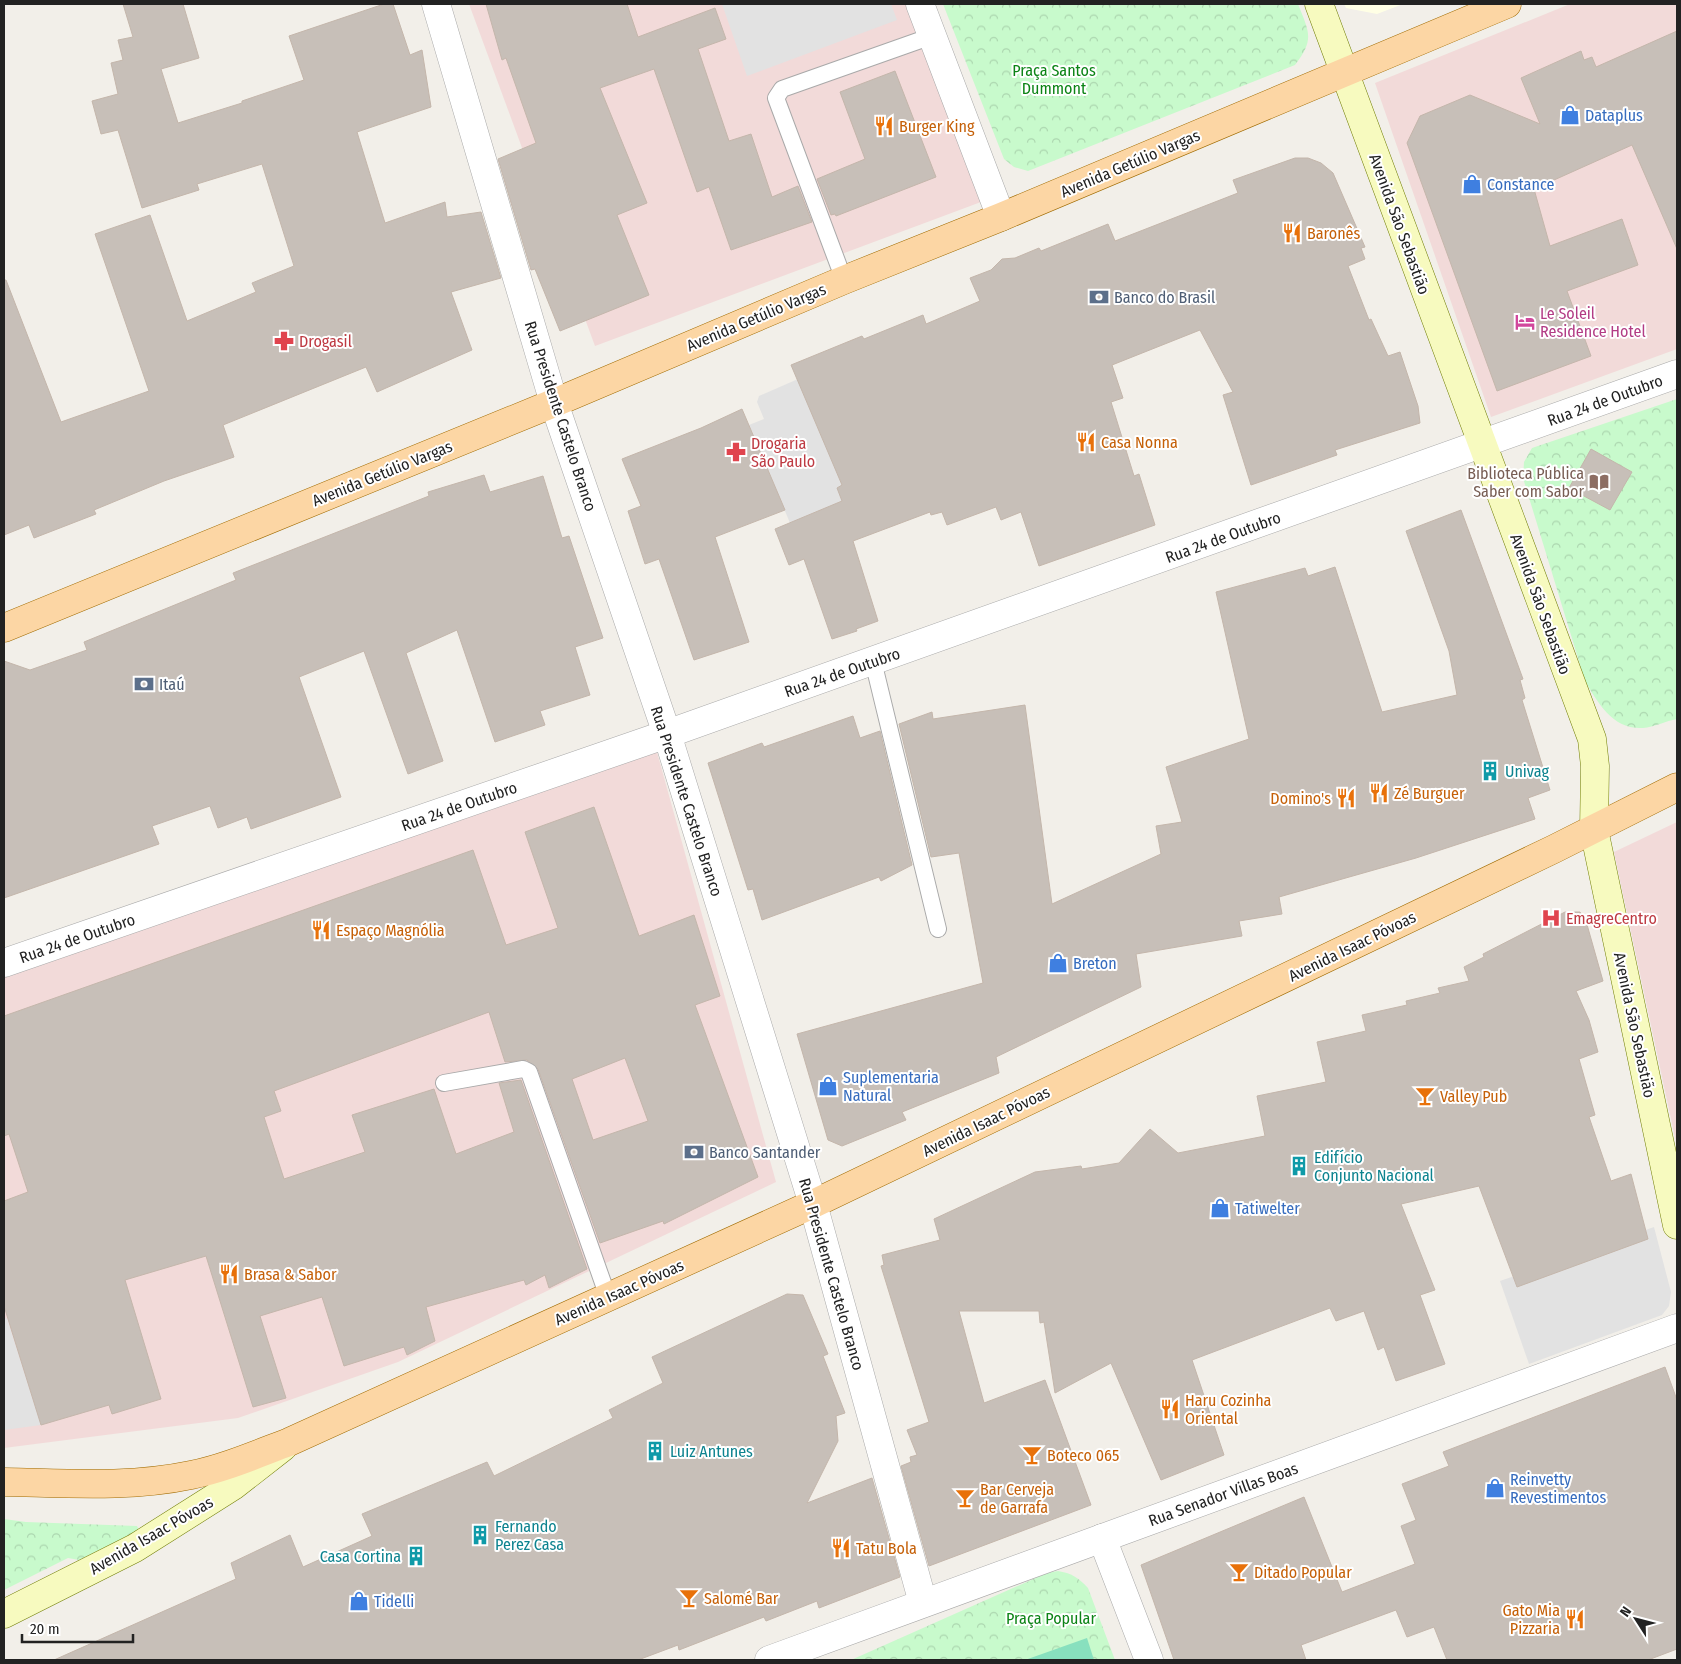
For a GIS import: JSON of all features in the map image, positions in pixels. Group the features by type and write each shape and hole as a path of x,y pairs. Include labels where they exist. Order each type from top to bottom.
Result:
{"main road":[{"name":"Avenida Getúlio Vargas","path":"4,628 554,403 1507,4"},
{"name":"Avenida Isaac Póvoas","path":"4,1482 78,1484 137,1481 190,1475 234,1463 289,1442 813,1204 1594,830 1677,787"}],"street":[{"name":"Rua Presidente Castelo Branco","path":"436,4 554,403 667,734 813,1204 923,1603"},
{"path":"920,4 1001,217"},
{"name":"Avenida São Sebastião","path":"1319,4 1592,739 1596,775 1594,830 1677,1225"},
{"name":"Rua 24 de Outubro","path":"4,963 667,734 1677,374"},
{"name":"Rua Senador Villas Boas","path":"769,1660 1677,1328"},
{"name":"Avenida Isaac Póvoas","path":"4,1614 135,1548 236,1484 289,1442"},
{"path":"1102,1538 1150,1660"}],"lane":[{"path":"844,280 776,98 782,89 932,36"},
{"path":"873,661 938,930"},
{"path":"444,1083 523,1069 529,1072 608,1297"}],"shaded area":[{"path":"469,4 908,4 981,202 595,346"},
{"path":"722,4 891,4 897,20 747,76"},
{"path":"1344,4 1403,4 1377,14 1346,8"},
{"path":"1570,4 1677,4 1677,349 1491,417 1375,83"},
{"path":"798,379 842,485 842,501 790,523 749,425 764,419 757,402 759,396"},
{"path":"655,745 776,1182 398,1362 238,1418 4,1448 4,971"},
{"path":"1677,822 1677,1147 1614,852"},
{"path":"1654,1227 1671,1292 1669,1306 1662,1315 1529,1364 1500,1281"},
{"path":"7,1318 41,1425 4,1430 4,1319"}],"green space":[{"name":"Praça Santos Dummont","path":"943,4 1298,4 1307,29 1308,42 1295,65 1028,171 1014,167 1004,159"},
{"path":"1677,399 1677,719 1643,728 1632,727 1623,725 1608,714 1595,698 1585,681 1523,478 1524,462 1532,448"},
{"path":"4,1519 26,1522 137,1526 139,1530 79,1560 68,1558 4,1590"},
{"name":"Praça Popular","path":"1058,1571 1074,1576 1088,1588 1115,1660 851,1660 1047,1573"},
{"path":"1087,1638 1094,1660 1025,1660"}],"building":[{"path":"123,4 183,4 199,58 161,69 178,123 242,103 242,101 304,80 289,36 384,4 393,4 410,55 422,50 431,107 357,132 385,223 445,202 447,217 481,212 501,278 451,292 472,350 377,392 366,367 223,425 234,457 164,481 94,510 96,514 34,538 29,525 4,535 4,280 6,280 61,422 149,391 95,234 150,215 187,321 256,292 252,283 294,266 262,164 197,184 199,190 142,208 118,130 101,134 92,101 118,94 111,63 123,60 118,40 133,37"},
{"path":"486,4 627,4 638,37 715,8 726,39 698,49 729,141 751,134 772,197 798,186 812,222 731,250 709,187 697,192 654,69 600,88 647,203 617,215 649,295 560,331 535,269 531,270 498,159 536,143 506,58 502,60"},
{"path":"1677,31 1677,249 1632,145 1534,189 1550,246 1622,219 1638,265 1567,291 1591,356 1497,391 1407,143 1420,116 1470,95 1540,124 1521,78 1581,51 1584,60 1592,57 1596,67"},
{"name":"Burger King","path":"895,71 936,177 836,216 835,214 831,215 817,179 865,159 840,92"},
{"path":"1295,158 1308,158 1321,163 1333,173 1365,247 1361,248 1365,259 1348,266 1369,320 1371,319 1388,356 1400,352 1418,406 1420,423 1335,450 1337,455 1251,485 1223,395 1233,392 1200,330 1112,365 1123,398 1111,402 1134,476 1139,474 1155,525 1039,566 1021,512 1001,520 996,507 947,525 942,512 931,515 930,512 853,541 878,621 856,629 857,631 832,639 804,559 789,565 775,529 842,501 837,488 842,485 791,365 862,336 864,339 923,315 926,324 980,301 970,278 991,270 1002,259 1015,258 1039,248 1041,251 1108,224 1115,241 1238,193 1233,180"},
{"path":"742,409 785,510 715,537 749,642 694,660 659,559 645,564 628,511 641,506 622,459 701,428"},
{"name":"Biblioteca Pública Saber com Sabor","path":"1591,449 1632,472 1610,510 1569,488"},
{"path":"484,475 490,492 543,476 562,538 569,536 603,638 575,647 590,695 540,711 545,725 495,742 457,630 406,653 443,761 408,774 364,651 299,677 341,797 251,829 247,817 218,828 210,806 152,826 159,844 4,898 4,661 30,670 87,650 84,642 236,580 233,573 429,496 428,492"},
{"path":"1461,510 1523,679 1520,680 1525,698 1522,700 1550,790 1528,798 1535,819 1416,858 1279,897 1282,914 1239,921 1242,936 1136,954 1141,987 996,1057 999,1073 902,1112 906,1120 842,1146 828,1140 797,1034 983,983 959,853 931,857 899,724 932,712 933,719 1025,705 1052,904 1161,854 1156,826 1182,822 1166,767 1249,739 1216,592 1305,568 1308,576 1335,567 1382,712 1457,695 1449,651 1406,531"},
{"path":"853,716 860,738 880,731 912,865 881,881 879,877 762,920 753,889 748,890 708,763 762,743 764,747"},
{"path":"594,807 639,936 694,915 720,996 695,1005 758,1177 664,1224 663,1221 600,1243 538,1069 527,1060 505,1062 489,1012 274,1091 281,1111 264,1117 284,1179 365,1152 352,1115 434,1089 456,1154 514,1132 499,1083 521,1080 587,1269 549,1288 545,1275 526,1285 524,1280 426,1307 435,1341 407,1355 404,1347 344,1366 322,1297 260,1316 286,1398 253,1407 206,1256 125,1280 161,1399 112,1414 109,1405 41,1425 4,1306 4,1201 28,1192 9,1134 4,1136 4,1016 473,850 506,945 558,928 525,832","holes":["625,1058 648,1121 593,1140 572,1079"]},
{"path":"1565,912 1580,912 1586,921 1603,981 1576,991 1589,1020 1598,1052 1579,1059 1595,1115 1589,1117 1611,1181 1631,1174 1648,1239 1517,1287 1479,1186 1401,1204 1435,1290 1420,1295 1445,1364 1396,1381 1384,1347 1378,1350 1364,1311 1336,1321 1330,1308 1192,1360 1224,1455 1161,1480 1111,1363 1055,1393 1044,1322 1040,1323 1039,1311 959,1311 984,1403 1045,1380 1091,1505 929,1566 901,1466 911,1462 910,1457 917,1455 907,1430 929,1422 881,1266 884,1265 882,1255 940,1240 934,1219 1035,1172 1081,1166 1082,1169 1119,1163 1150,1129 1178,1153 1265,1136 1257,1096 1326,1082 1317,1042 1366,1031 1362,1015 1407,1005 1406,1001 1440,993 1438,988 1469,981 1464,967 1484,957 1483,954"},
{"path":"787,1294 803,1295 828,1354 823,1356 845,1413 836,1416 838,1441 807,1503 872,1478 900,1577 819,1608 817,1601 766,1621 764,1617 679,1650 678,1645 638,1660 54,1660 236,1579 231,1563 290,1535 303,1567 372,1536 362,1514 487,1462 494,1476 613,1418 609,1410 663,1383 652,1357"},
{"path":"1665,1367 1677,1400 1677,1649 1648,1660 1447,1660 1434,1627 1407,1637 1396,1610 1301,1645 1306,1660 1174,1660 1141,1565 1304,1497 1342,1592 1415,1564 1401,1526 1416,1520 1402,1484 1449,1466 1443,1452"}],"place":[{"name":"Dataplus","path":"1570,115"},
{"name":"Burger King","path":"884,126"},
{"name":"Constance","path":"1472,184"},
{"name":"Baronês","path":"1292,233"},
{"name":"Banco do Brasil","path":"1099,297"},
{"name":"Le Soleil Residence Hotel","path":"1525,322"},
{"name":"Drogasil","path":"284,341"},
{"name":"Casa Nonna","path":"1086,442"},
{"name":"Drogaria São Paulo","path":"736,452"},
{"name":"Biblioteca Pública Saber com Sabor","path":"1599,482"},
{"name":"Itaú","path":"144,684"},
{"name":"Univag","path":"1490,771"},
{"name":"Zé Burguer","path":"1379,793"},
{"name":"Domino's","path":"1346,798"},
{"name":"EmagreCentro","path":"1551,918"},
{"name":"Espaço Magnólia","path":"321,930"},
{"name":"Breton","path":"1058,963"},
{"name":"Suplementaria Natural","path":"828,1086"},
{"name":"Valley Pub","path":"1425,1096"},
{"name":"Banco Santander","path":"694,1152"},
{"name":"Edifício Conjunto Nacional","path":"1299,1166"},
{"name":"Tatiwelter","path":"1220,1208"},
{"name":"Brasa & Sabor","path":"229,1274"},
{"name":"Haru Cozinha Oriental","path":"1170,1409"},
{"name":"Luiz Antunes","path":"655,1451"},
{"name":"Boteco 065","path":"1032,1455"},
{"name":"Reinvetty Revestimentos","path":"1495,1488"},
{"name":"Bar Cerveja de Garrafa","path":"965,1498"},
{"name":"Fernando Perez Casa","path":"480,1535"},
{"name":"Tatu Bola","path":"841,1548"},
{"name":"Casa Cortina","path":"416,1556"},
{"name":"Ditado Popular","path":"1239,1572"},
{"name":"Salomé Bar","path":"689,1598"},
{"name":"Tidelli","path":"359,1601"},
{"name":"Gato Mia Pizzaria","path":"1575,1619"}]}
